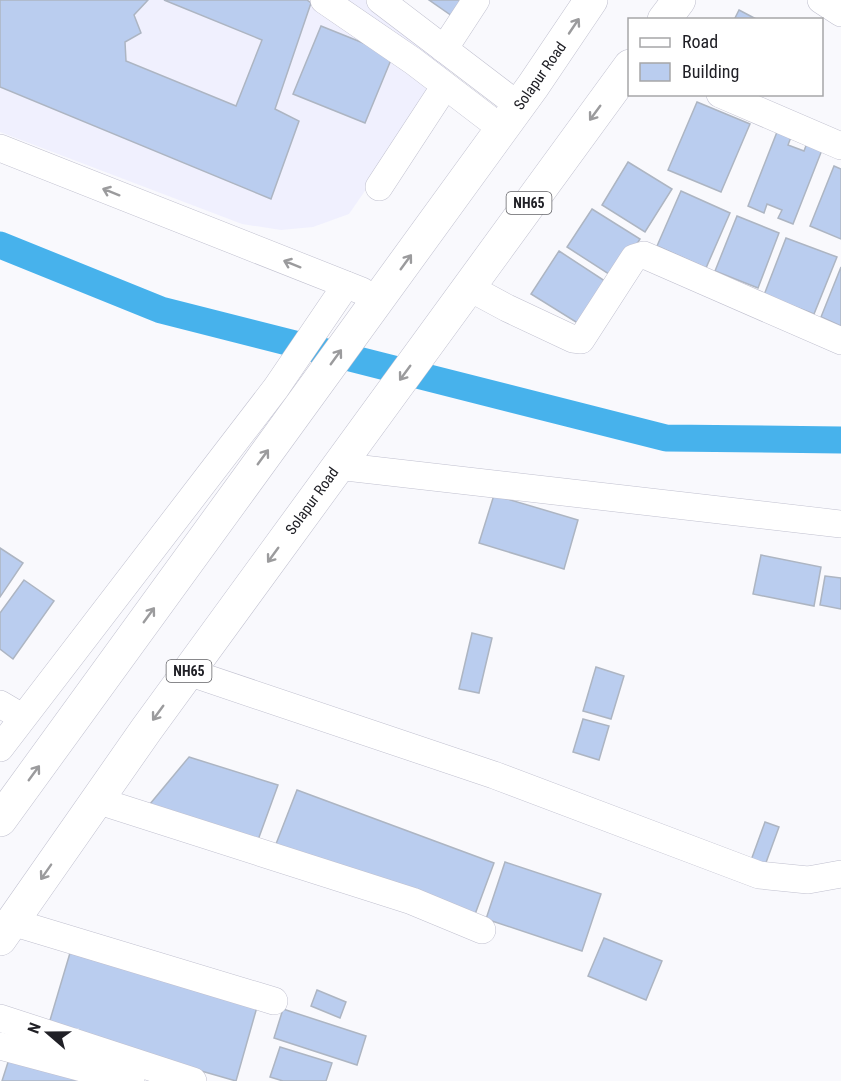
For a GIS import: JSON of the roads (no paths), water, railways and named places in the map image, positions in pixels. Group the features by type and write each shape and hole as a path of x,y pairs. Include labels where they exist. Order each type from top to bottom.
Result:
{"highway":[{"name":"Solapur Road","path":"0,820 296,387 359,326 510,118 591,0"},
{"path":"664,18 668,0"},
{"path":"666,18 679,0"},
{"name":"Solapur Road","path":"6,930 188,672 628,69"}],"street":[{"path":"324,0 388,43 445,86 510,118"},
{"path":"380,0 444,49 510,118"},
{"path":"444,49 476,0"},
{"path":"667,18 697,0"},
{"path":"821,0 841,13"},
{"path":"379,187 445,86"},
{"path":"725,96 841,146"},
{"path":"0,148 339,295 380,298"},
{"path":"468,286 507,308 573,339 581,340 634,258 644,255 841,341"},
{"path":"0,748 11,710 296,387 339,295"},
{"path":"337,466 841,524"},
{"path":"188,672 494,775 759,875 808,880 841,874"},
{"path":"96,800 412,902 482,930"},
{"path":"6,930 274,1001"},
{"path":"0,1018 193,1081"},
{"path":"0,1046 131,1081"}],"waterway":[{"path":"0,245 161,310 666,438 841,440"}]}
